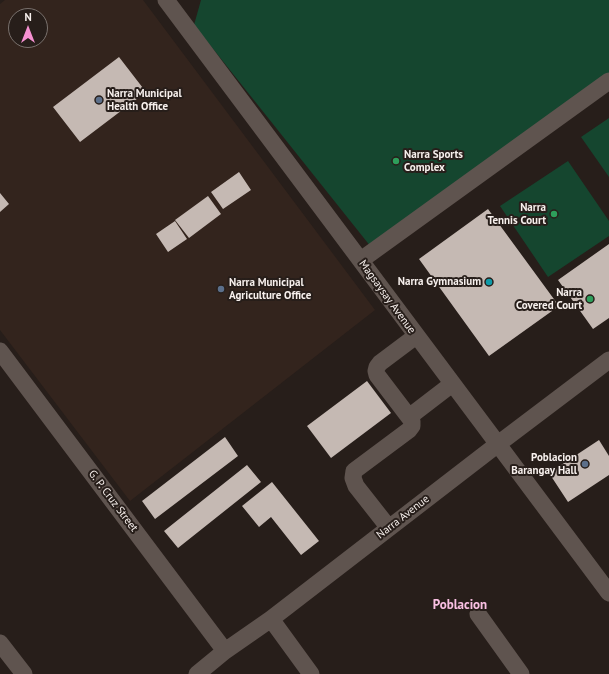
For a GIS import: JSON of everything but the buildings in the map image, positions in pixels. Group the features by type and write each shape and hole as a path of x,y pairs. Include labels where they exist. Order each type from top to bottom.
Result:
{"street":[{"name":"Magsaysay Avenue","path":"166,0 609,593"},
{"path":"361,260 609,81"},
{"path":"389,528 356,486 353,478 354,471 409,430 412,426 412,421 377,375 376,370 380,363 416,336"},
{"name":"G. P. Cruz Street","path":"0,351 226,651"},
{"name":"Narra Avenue","path":"197,674 609,360"},
{"path":"409,417 452,384"},
{"path":"478,614 521,674"},
{"path":"271,619 311,674"},
{"path":"0,643 24,674"}],"shaded area":[{"path":"5,0 143,0 375,310 130,501 0,330 0,4"}],"green space":[{"name":"Narra Sports Complex","path":"201,0 609,0 609,76 371,247 194,25"},
{"path":"609,118 609,177 581,137"},
{"name":"Narra Tennis Court","path":"568,161 609,221 609,236 548,277 500,206"}],"place":[{"name":"Narra Municipal Health Office","path":"99,100"},
{"name":"Narra Sports Complex","path":"396,161"},
{"name":"Narra Tennis Court","path":"554,214"},
{"name":"Narra Gymnasium","path":"489,282"},
{"name":"Narra Municipal Agriculture Office","path":"221,289"},
{"name":"Narra Covered Court","path":"590,299"},
{"name":"Poblacion Barangay Hall","path":"585,464"}],"district":[{"name":"Poblacion","path":"460,605"}]}
